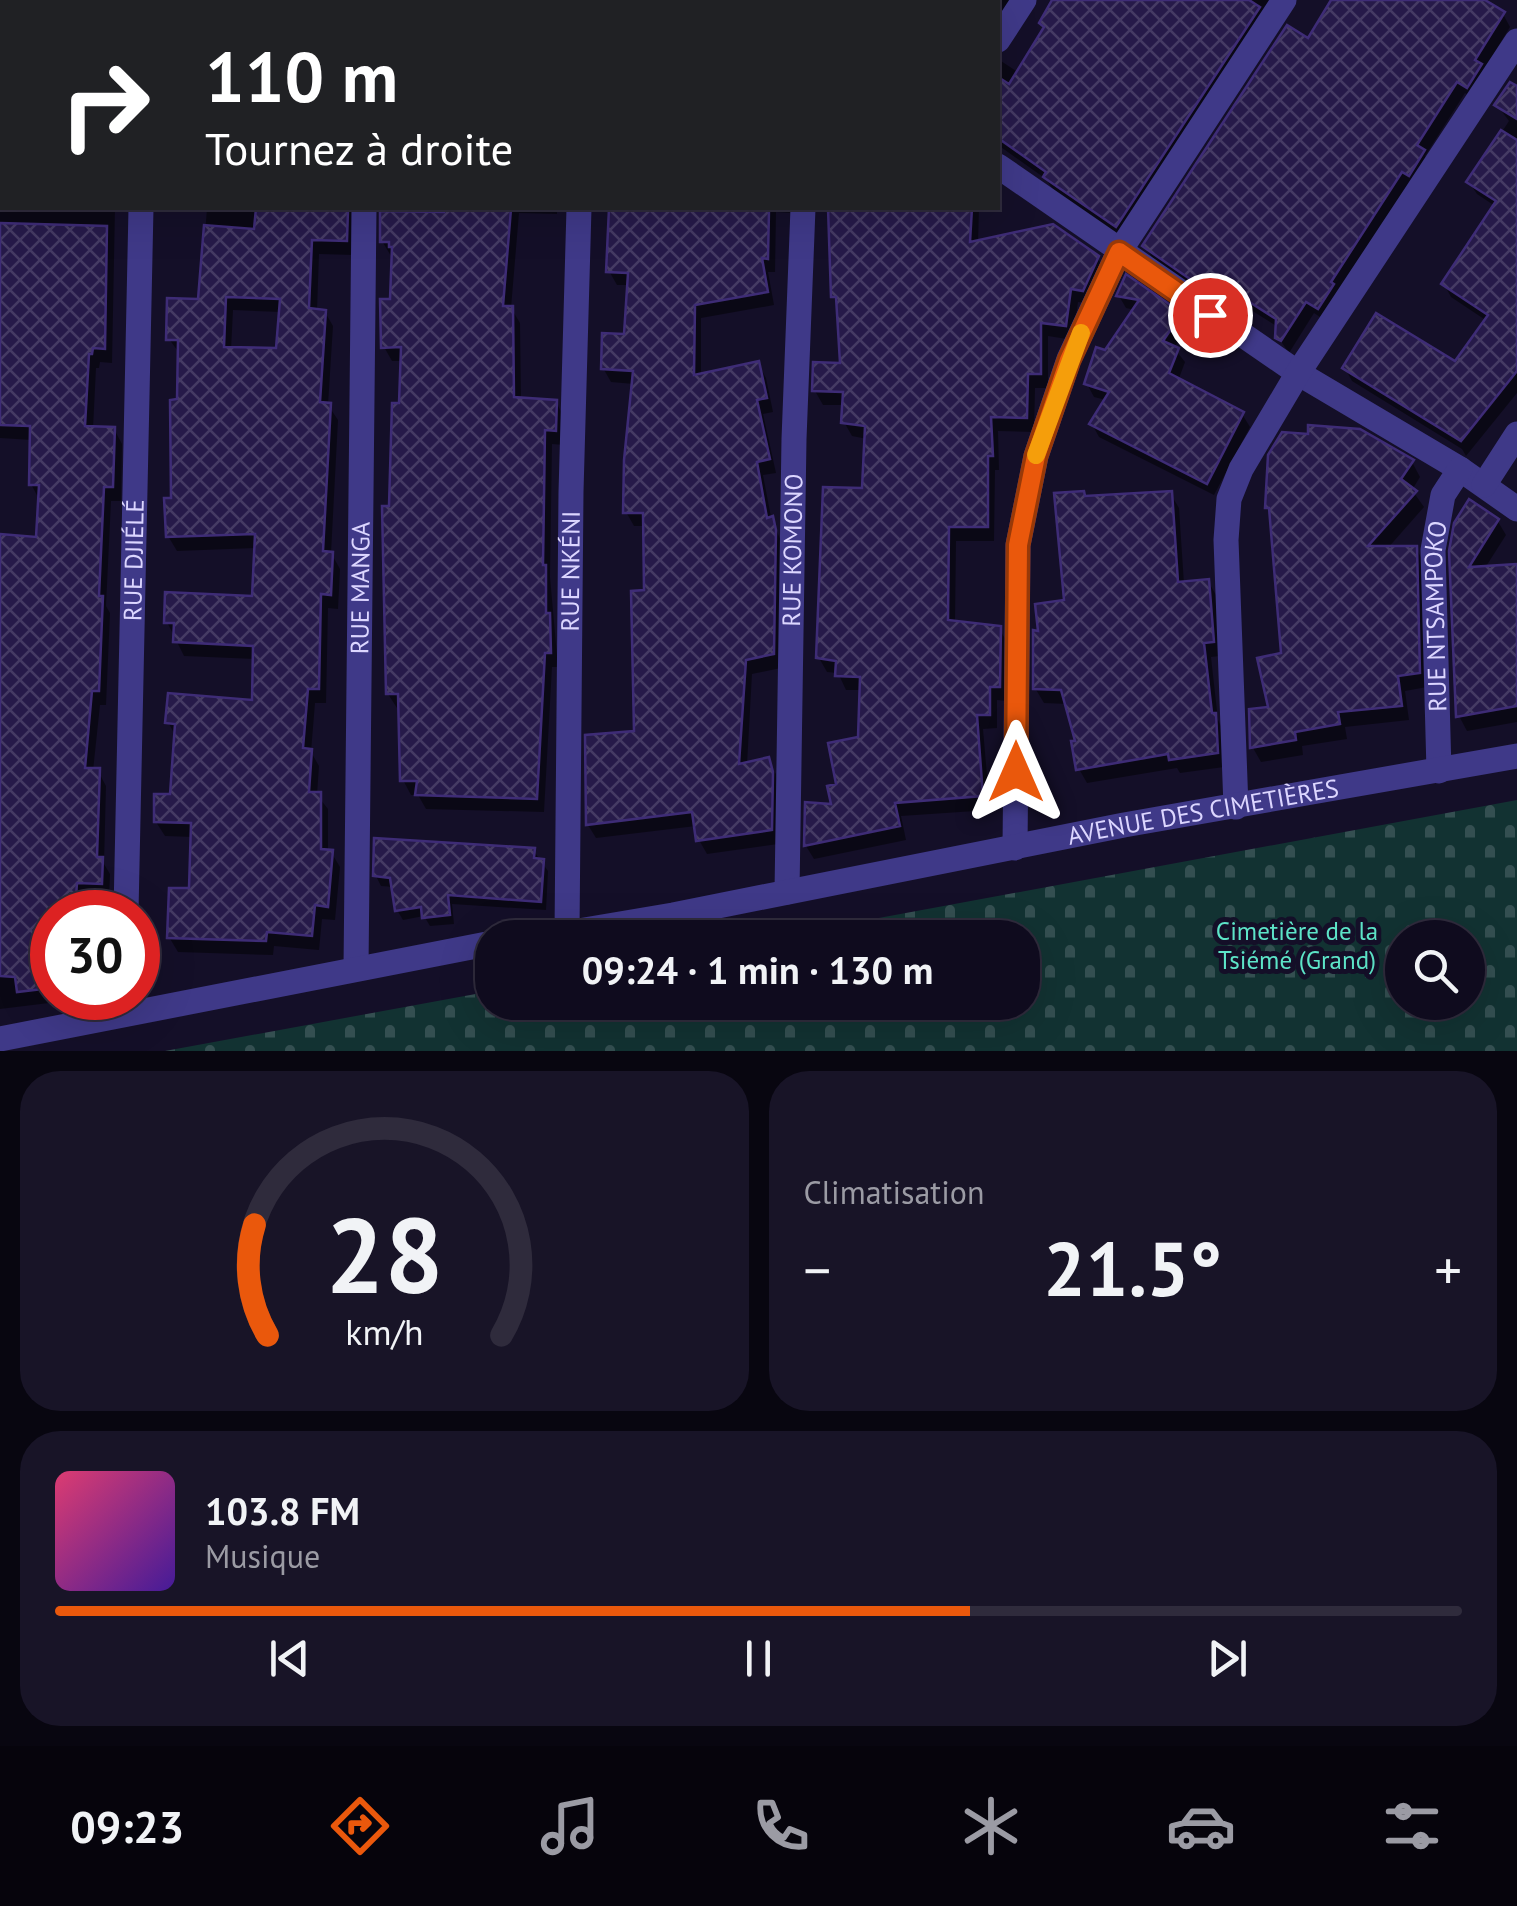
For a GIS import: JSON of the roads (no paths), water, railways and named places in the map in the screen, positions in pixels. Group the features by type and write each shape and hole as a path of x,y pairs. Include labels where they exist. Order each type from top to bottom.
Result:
{"street":[{"path":"1000,37 1024,0"},
{"path":"1015,848 1018,545 1041,440 1069,360 1119,252 1284,0"},
{"path":"1236,807 1226,540 1230,498 1241,469 1298,373 1517,41"},
{"path":"1000,167 1298,373 1460,469 1517,508"},
{"name":"RUE DJIÉLÉ","path":"126,890 141,210"},
{"name":"RUE MANGA","path":"356,968 364,210"},
{"name":"RUE NKÉNI","path":"568,920 570,492 579,210"},
{"name":"RUE KOMONO","path":"787,892 794,459 803,210"},
{"path":"1484,484 1517,434"},
{"name":"RUE NTSAMPOKO","path":"1438,771 1434,550 1443,495 1460,469"},
{"name":"AVENUE DES CIMETIÈRES","path":"641,920 1124,825 1517,756"},
{"path":"160,999 475,947"},
{"path":"0,1039 69,1020"}],"park label":[{"name":"Cimetière de la Tsiémé (Grand)","path":"1297,946"}]}
